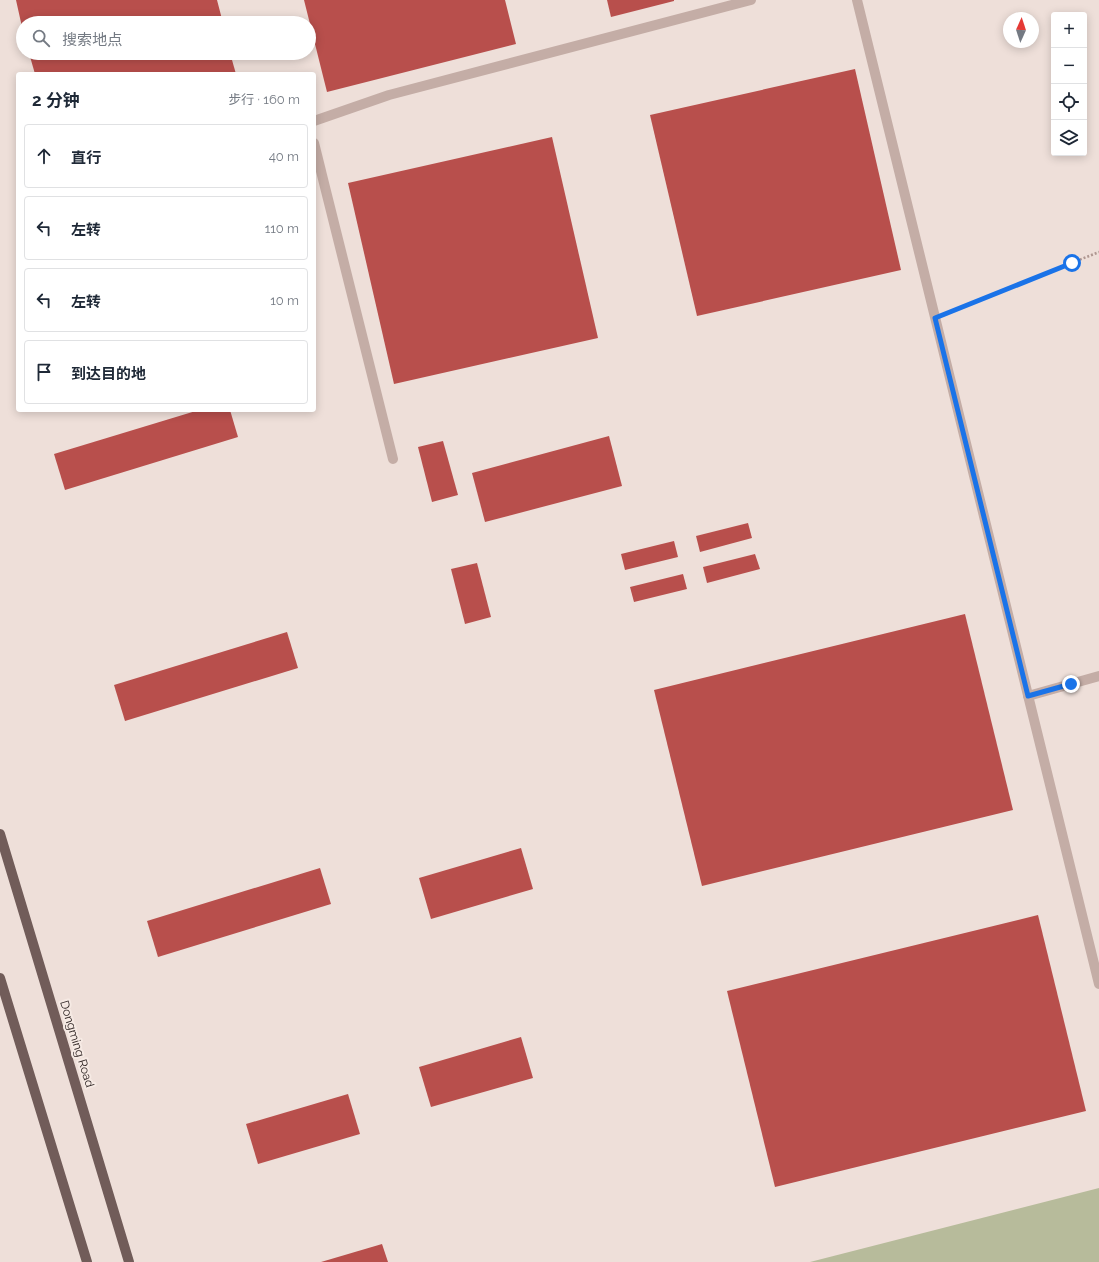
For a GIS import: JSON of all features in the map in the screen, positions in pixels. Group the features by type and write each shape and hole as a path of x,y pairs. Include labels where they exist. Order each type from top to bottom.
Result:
{"main road":[{"name":"Dongming Road","path":"0,834 129,1262"},
{"path":"0,978 87,1262"}],"street":[{"path":"316,120 389,95 751,0"},
{"path":"856,0 1098,980"},
{"path":"316,151 392,459"},
{"path":"1028,696 1099,676"}],"path":[{"path":"935,318 1099,252"}],"green space":[{"path":"1099,1188 1099,1262 810,1262"}],"building":[{"path":"16,0 217,0 221,16 20,16"},
{"path":"304,0 505,0 516,44 327,92 316,48 316,16 308,16"},
{"path":"607,0 674,0 674,1 611,17"},
{"path":"31,60 232,60 235,72 34,72"},
{"path":"855,69 901,270 697,316 650,115"},
{"path":"552,137 598,338 394,384 348,183"},
{"path":"192,412 231,412 238,437 65,490 54,454"},
{"path":"609,436 622,486 485,522 472,473"},
{"path":"443,441 458,495 432,502 418,447"},
{"path":"748,523 752,538 700,552 696,536"},
{"path":"674,541 678,557 625,570 621,554"},
{"path":"755,554 760,569 707,583 703,567"},
{"path":"477,563 491,617 465,624 451,569"},
{"path":"683,574 687,589 634,602 630,587"},
{"path":"965,614 1013,810 702,886 654,690"},
{"path":"287,632 298,668 125,721 114,685"},
{"path":"521,848 533,889 431,919 419,878"},
{"path":"320,868 331,904 158,957 147,921"},
{"path":"1038,915 1086,1111 775,1187 727,991"},
{"path":"521,1037 533,1078 431,1107 419,1067"},
{"path":"348,1094 360,1134 258,1164 246,1124"},
{"path":"382,1244 388,1262 321,1262"}],"route":[{"path":"1071,684 1028,696 935,318 1072,263"}]}
